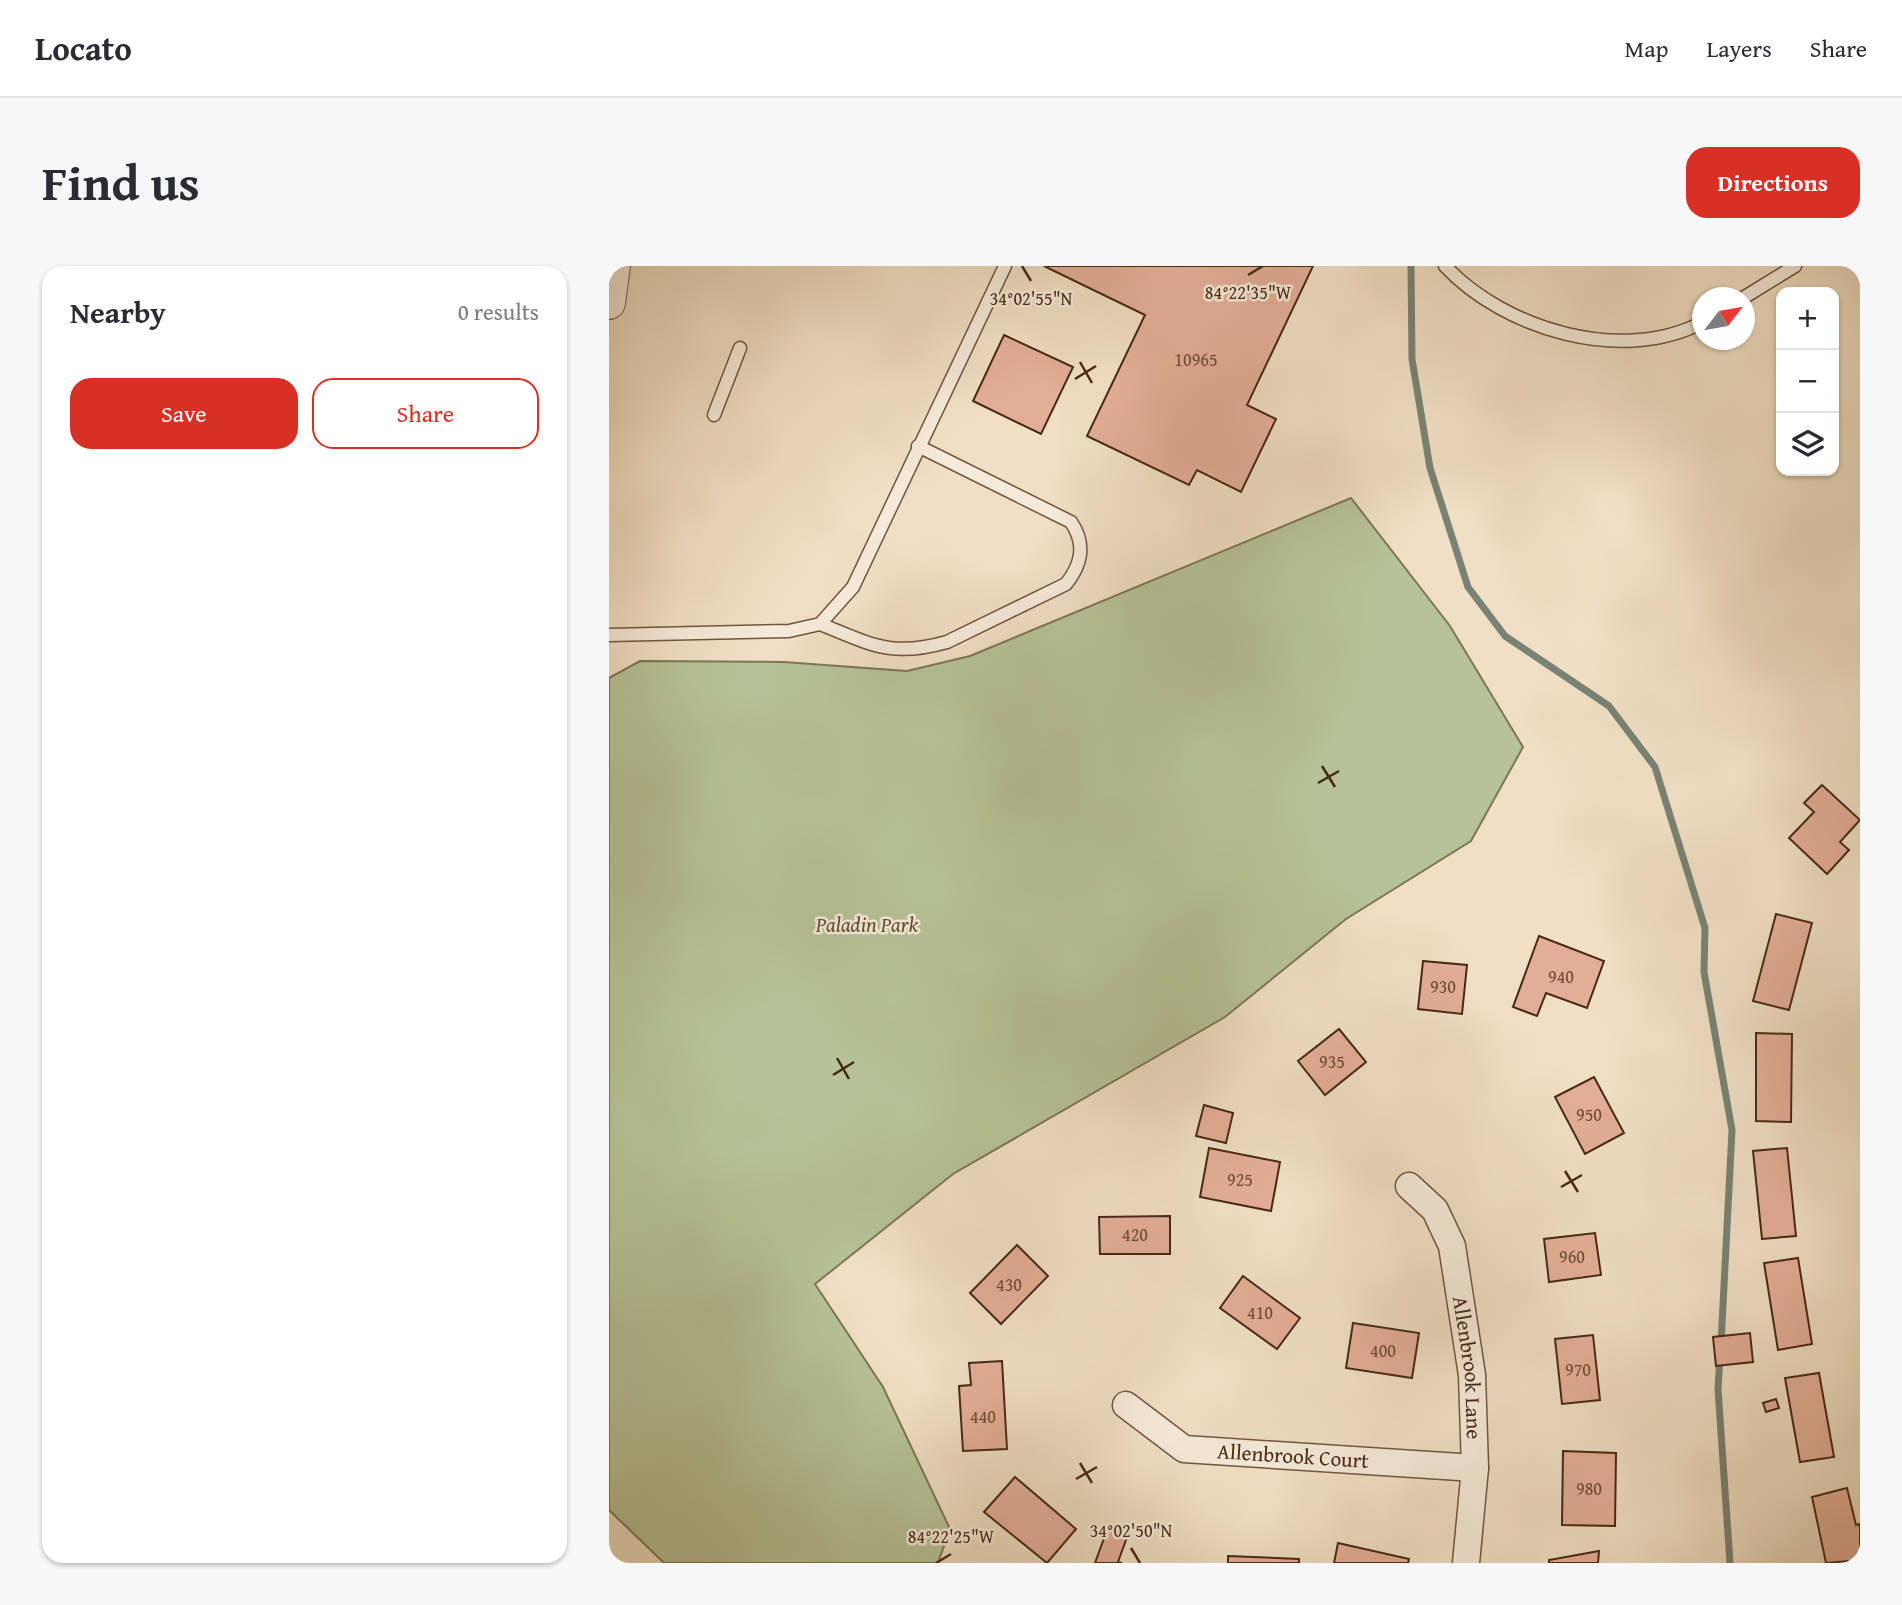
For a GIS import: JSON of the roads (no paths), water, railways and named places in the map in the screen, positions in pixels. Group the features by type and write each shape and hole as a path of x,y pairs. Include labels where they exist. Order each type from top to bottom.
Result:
{"street":[{"path":"609,303 614,266"},
{"name":"Allenbrook Lane","path":"1409,1186 1436,1210 1452,1246 1472,1375 1475,1468 1466,1563"},
{"name":"Allenbrook Court","path":"1126,1405 1184,1448 1475,1468"}],"lane":[{"path":"820,624 853,587 1005,266"},
{"path":"1444,266 1465,287 1516,318 1597,340 1653,340 1692,326"},
{"path":"1755,291 1795,266"},
{"path":"714,415 740,348"},
{"path":"609,635 789,631 820,624 888,650 926,648 947,642 1066,584 1076,570 1082,548 1079,534 1071,522 918,446"}],"waterway":[{"path":"1411,266 1412,359 1430,468 1468,587 1505,636 1609,706 1655,767 1705,928 1704,972 1732,1130 1721,1344"},
{"path":"1720,1356 1718,1389 1730,1563"}],"park label":[{"name":"Paladin Park","path":"867,925"}]}
